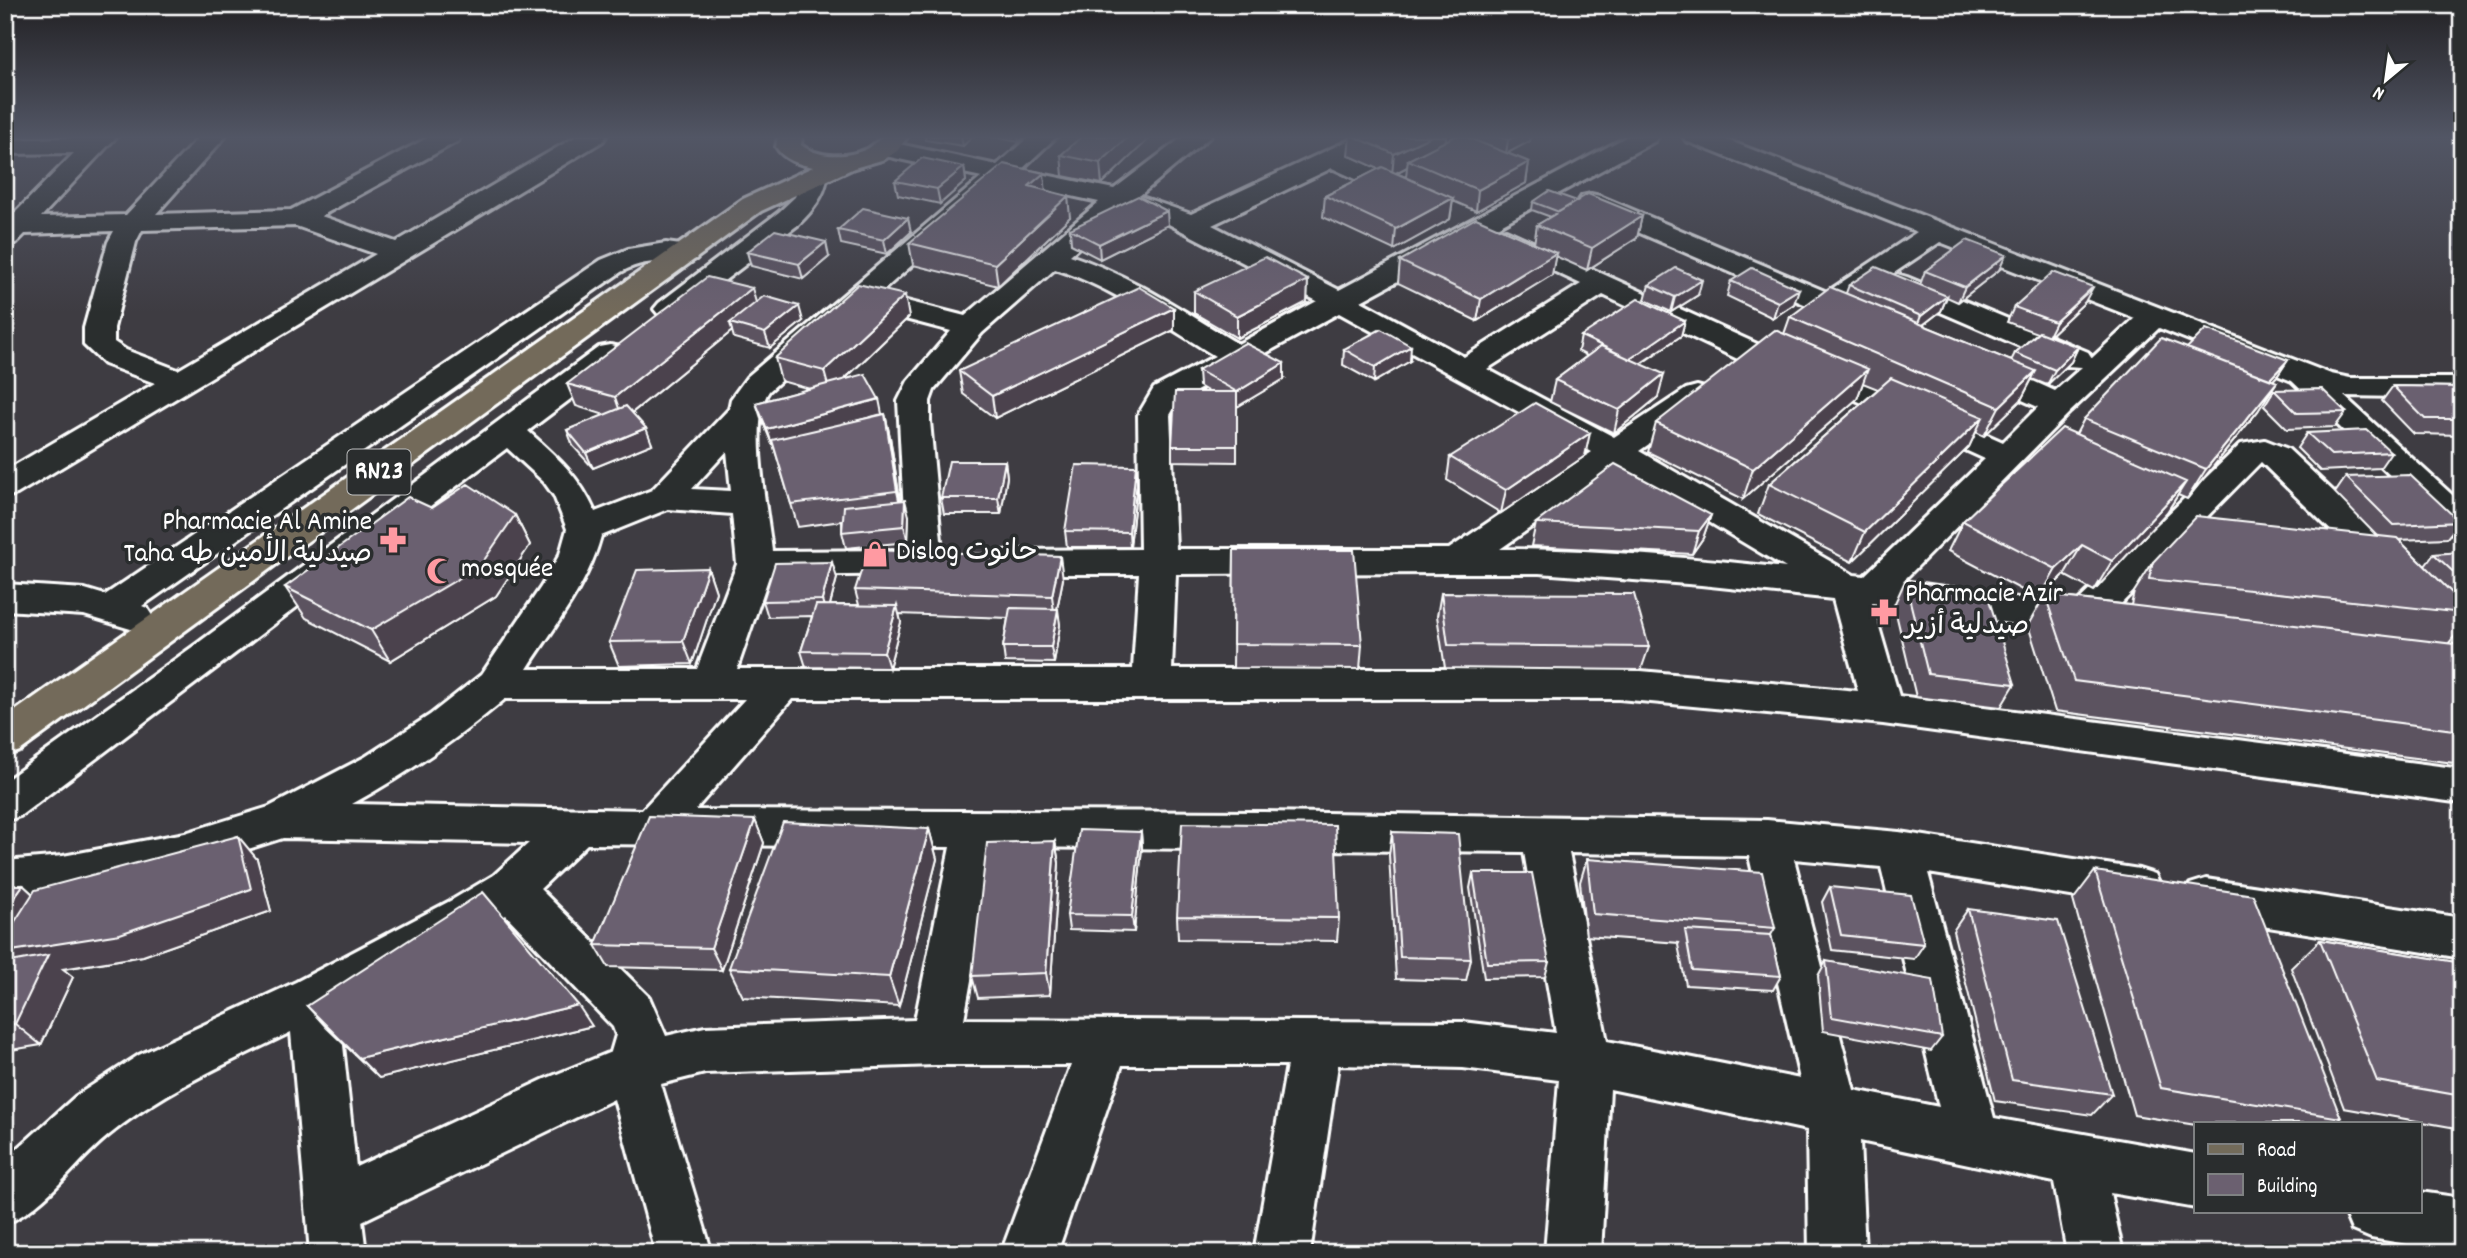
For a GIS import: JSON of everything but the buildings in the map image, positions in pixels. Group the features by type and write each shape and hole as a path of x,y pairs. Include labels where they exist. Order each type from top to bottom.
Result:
{"main road":[{"name":"RN23","path":"5,740 686,253 752,205 762,195"}],"street":[{"path":"8,230 44,195"},
{"path":"159,195 132,224 122,242 99,327 99,345 115,358 181,382"},
{"path":"296,218 338,195"},
{"path":"5,486 495,195"},
{"path":"5,804 212,653 643,329 789,218 810,195"},
{"path":"712,683 755,564 742,432 747,399 758,384 855,297 977,195"},
{"path":"1104,195 1148,206 1192,224 1618,453 1861,590"},
{"path":"953,562 914,401 919,388 934,367 971,327 1123,195"},
{"path":"1192,224 1252,195"},
{"path":"1413,195 1602,283 1778,346 2007,456"},
{"path":"1152,683 1158,562 1154,415 1158,404 1175,387 1338,301 1458,215 1504,195"},
{"path":"1576,195 1893,331"},
{"path":"1847,195 2302,374 2350,388 2461,388"},
{"path":"8,230 296,218 398,252"},
{"path":"1454,563 1778,346 1829,303 1939,230"},
{"path":"112,608 611,266 629,256 651,251 686,253"},
{"path":"1051,258 1094,272 1115,283 1236,355"},
{"path":"1874,273 2099,368"},
{"path":"1465,370 1602,283"},
{"path":"855,297 971,327"},
{"path":"1861,590 2156,315"},
{"path":"1957,359 2059,405"},
{"path":"2302,374 2350,422 2462,524"},
{"path":"2350,388 2462,489"},
{"path":"585,529 664,498 743,414"},
{"path":"5,880 63,874 185,851 283,820 380,769 445,726 496,684 557,593 578,554 585,529 571,495 556,474 508,431"},
{"path":"2082,620 2253,451 2265,450 2276,456 2462,635"},
{"path":"664,498 750,504"},
{"path":"2177,527 2217,532"},
{"path":"2324,547 2378,554"},
{"path":"755,564 1553,562 1702,572 1861,590 2124,626"},
{"path":"1861,590 1883,709"},
{"path":"5,597 85,603 112,608 158,631"},
{"path":"653,828 783,683"},
{"path":"496,684 1619,684 1883,709 2462,786"},
{"path":"283,820 653,828 1767,838 1899,850 2462,938"},
{"path":"5,1197 94,1114 157,1072 313,997 468,914 510,889 577,826"},
{"path":"935,1042 976,830"},
{"path":"1542,835 1586,1060 1573,1253"},
{"path":"1767,838 1833,1109 1838,1253"},
{"path":"1899,850 1973,1139"},
{"path":"510,889 632,1013 640,1035 631,1068 684,1253"},
{"path":"313,997 335,1230 563,1097 631,1068 705,1050 935,1042 1316,1042 1463,1045 1586,1060 2077,1161 2194,1181"},
{"path":"1029,1253 1105,1041"},
{"path":"1282,1253 1316,1042"},
{"path":"2077,1161 2095,1253"}],"place":[{"name":"Pharmacie Al Amine Taha صيدلية الأمين طه","path":"393,540"},
{"name":"Dislog حانوت","path":"875,554"},
{"name":"mosquée","path":"440,571"},
{"name":"Pharmacie Azir صيدلية أزير","path":"1884,612"}]}
